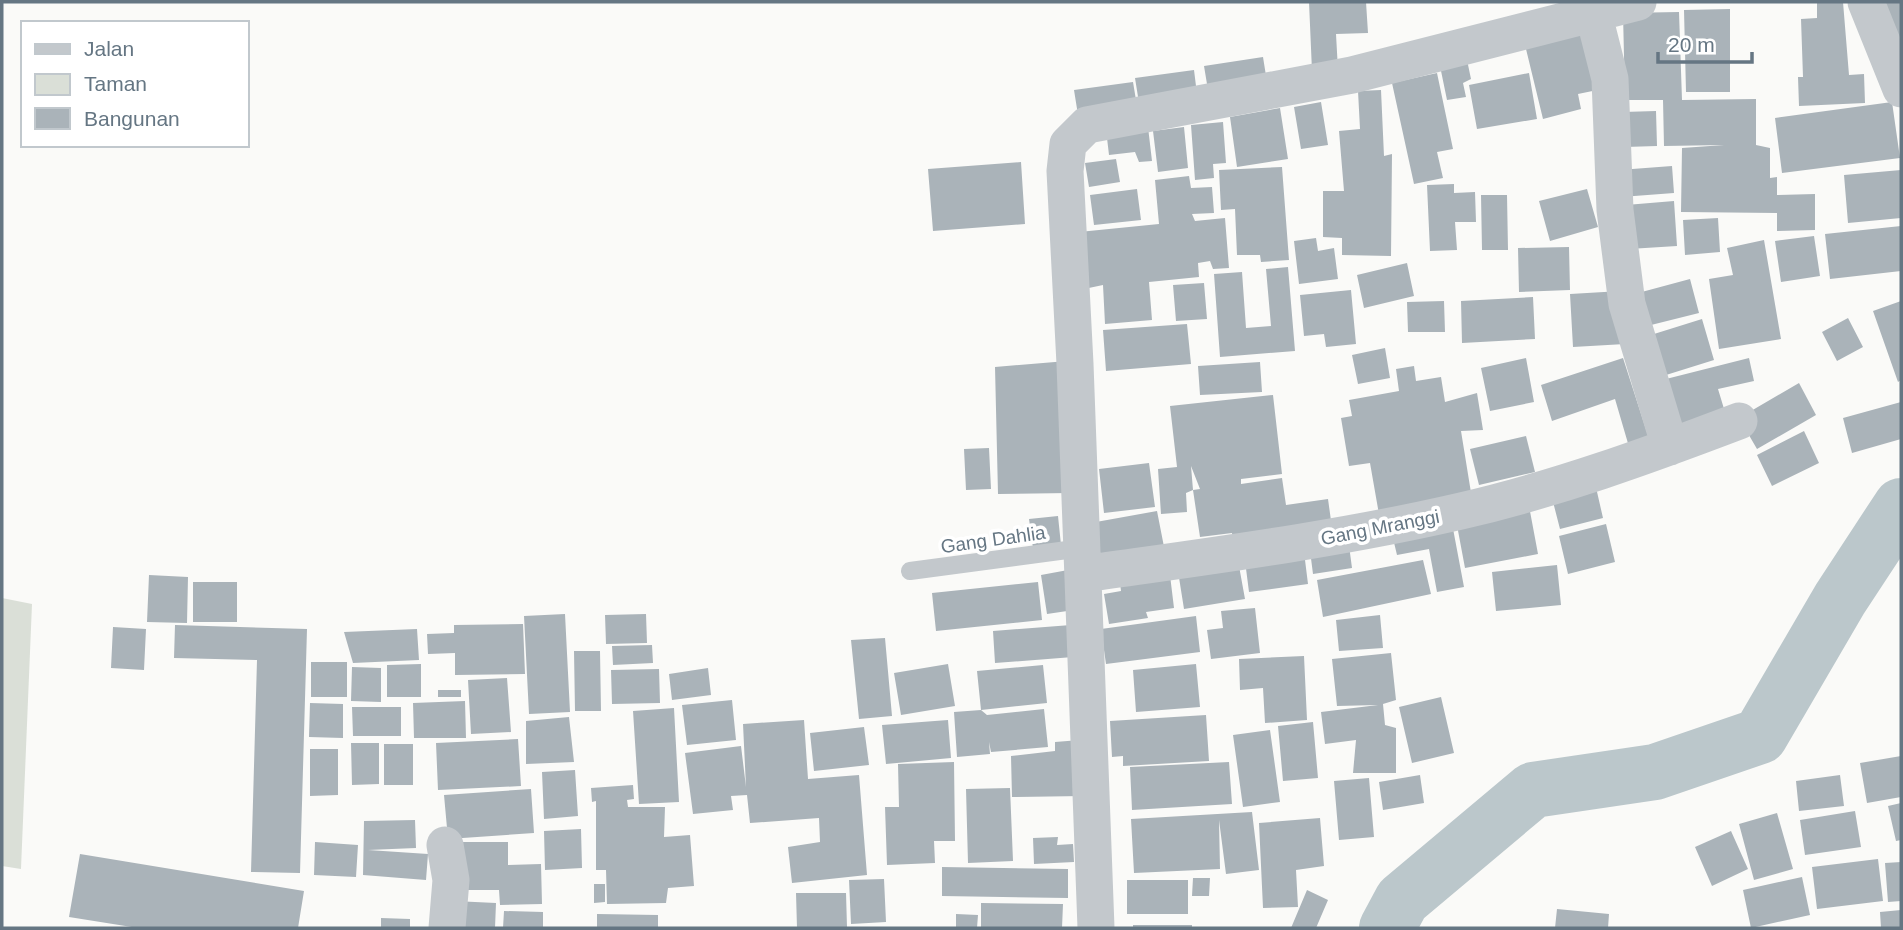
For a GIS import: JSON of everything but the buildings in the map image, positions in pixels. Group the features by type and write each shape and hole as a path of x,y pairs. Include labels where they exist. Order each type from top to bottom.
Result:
{"street":[{"path":"1096,928 1065,171 1068,144 1087,125 1352,75 1638,2"},
{"path":"1866,2 1901,89"},
{"path":"1593,12 1610,79 1615,211 1627,304 1670,447"},
{"name":"Gang Mranggi","path":"1082,561 1284,545 1460,511 1558,486 1739,421"},
{"path":"445,845 451,880 447,928"}],"lane":[{"name":"Gang Dahlia","path":"910,571 1082,561"}],"green space":[{"path":"2,598 32,604 21,869 2,866"}],"waterway":[{"path":"1387,928 1402,900 1533,790 1655,772 1760,736 1840,599 1901,506"}]}
